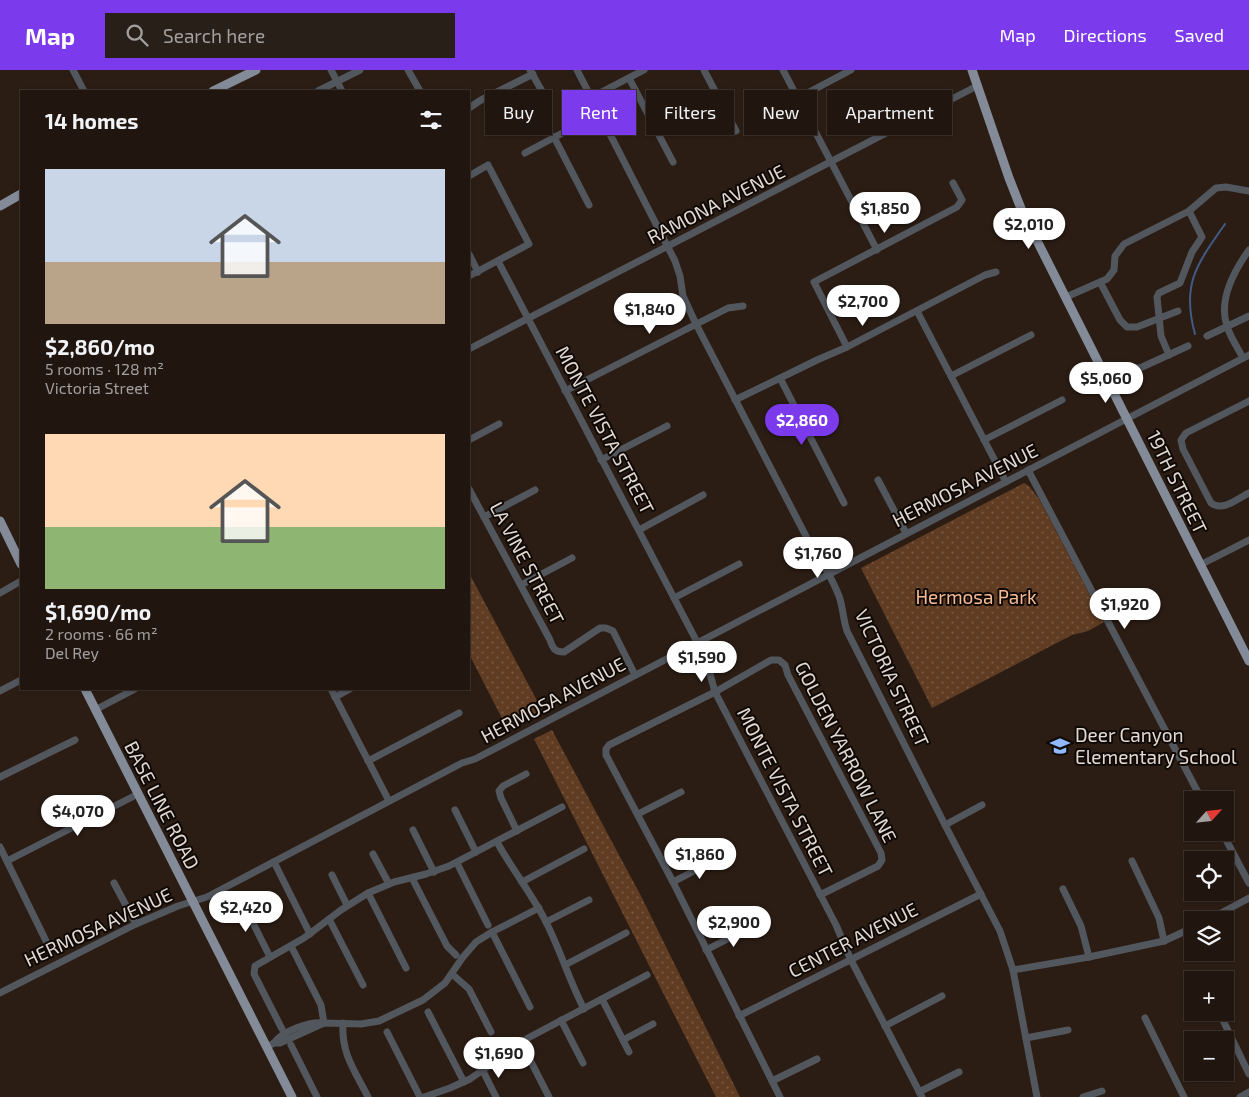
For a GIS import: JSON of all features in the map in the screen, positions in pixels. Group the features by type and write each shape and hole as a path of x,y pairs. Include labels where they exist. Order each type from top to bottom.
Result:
{"main road":[{"path":"215,90 256,70"},
{"name":"19TH STREET","path":"972,70 1022,211 1249,661"},
{"path":"0,206 20,195"},
{"path":"0,521 20,562"},
{"name":"BASE LINE ROAD","path":"86,690 193,902 270,1045 292,1097"}],"street":[{"path":"73,70 83,90"},
{"path":"331,70 341,90"},
{"path":"320,90 360,70"},
{"path":"408,70 419,90"},
{"name":"VICTORIA STREET","path":"577,70 588,90"},
{"path":"606,90 644,70"},
{"path":"704,70 736,131"},
{"path":"784,70 794,90"},
{"path":"813,90 851,70"},
{"path":"470,107 532,72 542,90"},
{"path":"629,78 673,162"},
{"name":"RAMONA AVENUE","path":"470,348 978,86"},
{"path":"525,153 562,133"},
{"name":"VICTORIA STREET","path":"611,135 668,246 680,276 684,296 696,324 840,598 847,631 944,825 1000,931 1014,970 1037,1097"},
{"path":"817,135 877,250"},
{"path":"554,137 589,205"},
{"path":"470,175 488,165 529,244 470,276"},
{"path":"847,347 814,282 957,207 962,200 953,184"},
{"path":"1067,299 1087,286 1091,287 1112,275 1115,256 1124,244 1189,211 1216,188 1226,187 1249,191"},
{"path":"1169,355 1163,342 1157,297 1159,293 1180,283 1192,252 1202,237 1189,211"},
{"path":"1246,356 1227,327 1224,312 1228,286 1249,250"},
{"path":"470,256 478,272"},
{"name":"MONTE VISTA STREET","path":"498,261 697,642 707,663 715,692 921,1094"},
{"path":"735,400 847,347 985,274 996,272"},
{"path":"1100,282 1120,320 1127,327 1137,327 1178,311"},
{"path":"565,391 728,308 743,306"},
{"path":"917,311 1006,482"},
{"path":"1207,336 1249,316"},
{"path":"951,376 1030,335"},
{"path":"1122,367 1140,368 1188,346"},
{"name":"HERMOSA AVENUE","path":"0,993 136,924 179,906 207,897 1246,356"},
{"path":"780,378 844,503"},
{"path":"984,440 1062,400"},
{"path":"1249,400 1186,433 1182,440 1183,449 1208,498 1216,507 1222,507 1249,493"},
{"path":"470,439 499,424"},
{"path":"601,460 667,426"},
{"path":"1028,470 1197,791"},
{"path":"878,480 906,533"},
{"path":"484,517 535,490"},
{"name":"LA VINE STREET","path":"470,491 550,640 553,649 557,652 564,652 600,628 606,628 613,631 635,675"},
{"path":"639,530 703,495"},
{"path":"1200,565 1248,544"},
{"path":"521,586 572,558"},
{"path":"674,598 739,564"},
{"path":"0,593 20,582"},
{"name":"GOLDEN YARROW LANE","path":"715,692 771,660 779,660 785,665 788,675 881,854 882,860 878,866 820,895"},
{"path":"0,691 20,681"},
{"path":"96,710 133,690"},
{"path":"332,690 389,801"},
{"path":"335,697 348,690"},
{"path":"715,692 609,745 606,749 606,755 673,882 780,1097"},
{"path":"368,761 459,713"},
{"path":"0,777 75,740"},
{"path":"517,831 500,798 499,791 503,786 526,774"},
{"path":"638,814 681,792"},
{"path":"7,861 138,794"},
{"path":"944,825 982,805"},
{"path":"282,1029 254,974 255,966 310,934 347,905 368,893 388,884 434,872 456,863 562,808"},
{"path":"455,810 476,852"},
{"path":"413,830 434,872"},
{"path":"1227,841 1249,883"},
{"path":"497,842 539,908 584,1008"},
{"path":"0,847 48,945"},
{"path":"522,882 584,849"},
{"path":"373,854 388,884"},
{"path":"673,882 717,859"},
{"path":"1132,861 1159,918 1164,940"},
{"path":"274,862 310,934"},
{"path":"456,863 530,1007"},
{"path":"332,875 347,905"},
{"path":"412,878 447,946 456,954"},
{"path":"114,883 136,924"},
{"path":"1063,889 1081,926 1089,957"},
{"path":"368,893 406,968"},
{"name":"CENTER AVENUE","path":"739,1016 982,894"},
{"path":"1225,911 1249,898"},
{"path":"240,899 270,957"},
{"path":"546,922 589,900"},
{"path":"270,1045 280,1036 315,1022 361,1024 384,1019 431,995 452,974 472,946 490,928 539,908"},
{"path":"330,919 363,985"},
{"path":"706,950 751,927"},
{"path":"1014,970 1089,957 1164,940 1184,931"},
{"path":"565,965 626,933"},
{"path":"291,946 320,1001 324,1023"},
{"path":"452,974 469,988 491,1032"},
{"path":"424,1097 443,1094 483,1071 521,1042 647,975"},
{"path":"885,1026 942,996"},
{"path":"602,999 629,1052"},
{"path":"428,1012 464,1082"},
{"path":"1145,1018 1184,1097"},
{"path":"561,1020 583,1062"},
{"path":"1223,1021 1249,1074"},
{"path":"270,1045 280,1043 324,1023"},
{"path":"343,1023 345,1051 368,1097"},
{"path":"623,1040 653,1024"},
{"path":"1026,1038 1068,1030"},
{"path":"387,1032 420,1097"},
{"path":"521,1042 549,1097"},
{"path":"290,1045 317,1097"},
{"path":"772,1081 818,1059"},
{"path":"483,1071 496,1097"},
{"path":"921,1094 959,1072"},
{"path":"1082,1097 1102,1091"},
{"path":"1240,1097 1249,1092"}],"green space":[{"name":"Hermosa Park","path":"1024,483 1029,486 1039,499 1104,622 1088,631 1072,635 932,708 861,568"},
{"path":"470,575 542,710 507,728 470,656"},
{"path":"552,730 641,896 740,1097 716,1097 534,739"}],"waterway":[{"path":"1195,334 1190,301 1194,275 1225,224"}],"place":[{"name":"Deer Canyon Elementary School","path":"1060,746"}]}
